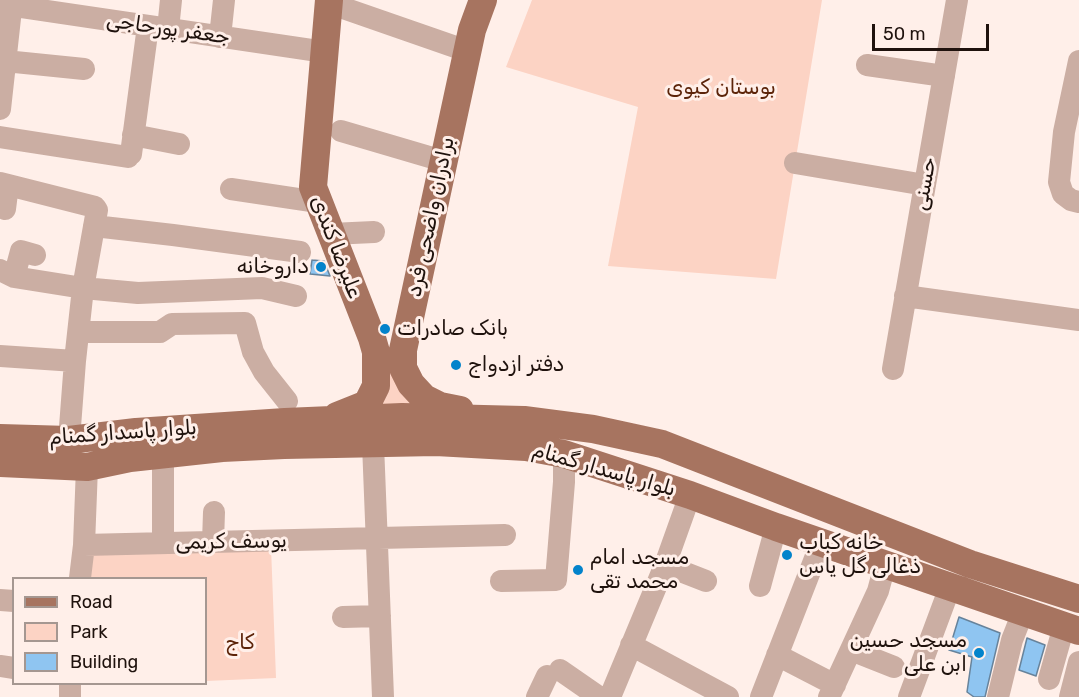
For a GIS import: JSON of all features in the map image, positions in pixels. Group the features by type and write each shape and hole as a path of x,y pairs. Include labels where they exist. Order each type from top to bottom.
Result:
{"main road":[{"name":"برادران واضحی فرد","path":"483,0 472,30 443,161 406,332 403,368 411,384 424,398 440,406 524,420"},
{"name":"علیرضا کندی","path":"320,421 367,404 376,386 376,352 372,338 313,187 329,2"},
{"path":"372,338 382,345 392,345 406,332"},
{"name":"بلوار پاسدار گمنام","path":"0,438 69,440 148,431 402,417 524,420 593,429 662,444 970,564 1079,599"},
{"name":"بلوار پاسدار گمنام","path":"0,463 87,467 130,458 222,448 284,445 436,442 526,447 564,454 690,495 821,543 1071,629"}],"street":[{"path":"130,149 158,27 171,0"},
{"path":"220,37 224,0"},
{"name":"حسنی","path":"893,369 957,0"},
{"path":"329,2 467,51"},
{"path":"0,109 8,3"},
{"name":"جعفر پورحاجی","path":"8,3 325,52"},
{"path":"1071,198 1059,183 1072,133 1079,61"},
{"path":"867,65 944,76"},
{"path":"3,68 84,69"},
{"path":"341,131 443,161"},
{"path":"0,137 130,149 179,144"},
{"path":"795,163 925,185"},
{"path":"5,209 4,184 94,217 173,235 300,252"},
{"path":"231,189 318,202"},
{"path":"69,440 75,361 94,217"},
{"path":"331,234 374,232"},
{"path":"34,255 21,251 7,274 84,288 143,294 262,288 296,296"},
{"path":"905,296 1079,320"},
{"path":"79,332 160,332 172,324 245,323 253,352 264,372 287,401"},
{"path":"0,356 75,361"},
{"path":"372,444 383,697"},
{"path":"501,581 556,580 564,454"},
{"path":"80,577 87,467"},
{"path":"163,468 163,543"},
{"path":"610,697 690,495"},
{"path":"213,542 214,512"},
{"path":"760,586 776,527"},
{"name":"یوسف کریمی","path":"84,545 505,535"},
{"path":"761,697 821,543"},
{"path":"664,565 706,581"},
{"path":"777,655 832,691 878,591 885,565"},
{"path":"909,697 950,587"},
{"path":"998,697 1012,640 1023,612"},
{"path":"343,617 380,616"},
{"path":"1049,679 1071,629"},
{"path":"631,645 728,697"},
{"path":"851,650 894,667"},
{"path":"1070,697 1079,662"},
{"path":"537,697 553,673 599,697"}],"green space":[{"name":"بوستان کیوی","path":"532,0 822,0 776,279 608,266 638,107 506,67"},
{"path":"383,353 424,409 379,406"},
{"name":"کاج","path":"271,547 276,678 207,681 207,577 88,577 90,551"}],"building":[{"name":"داروخانه","path":"312,260 324,261 330,276 310,274"},
{"name":"مسجد حسین ابن علی","path":"959,617 1000,633 985,697 974,697 967,692 972,657 949,650"},
{"path":"1027,638 1045,645 1036,676 1019,670"}],"place":[{"name":"داروخانه","path":"321,267"},
{"name":"بانک صادرات","path":"385,329"},
{"name":"دفتر ازدواج","path":"456,365"},
{"name":"خانه کباب ذغالی گل یاس","path":"787,555"},
{"name":"مسجد امام محمد تقی","path":"578,570"},
{"name":"مسجد حسین ابن علی","path":"979,653"}]}
